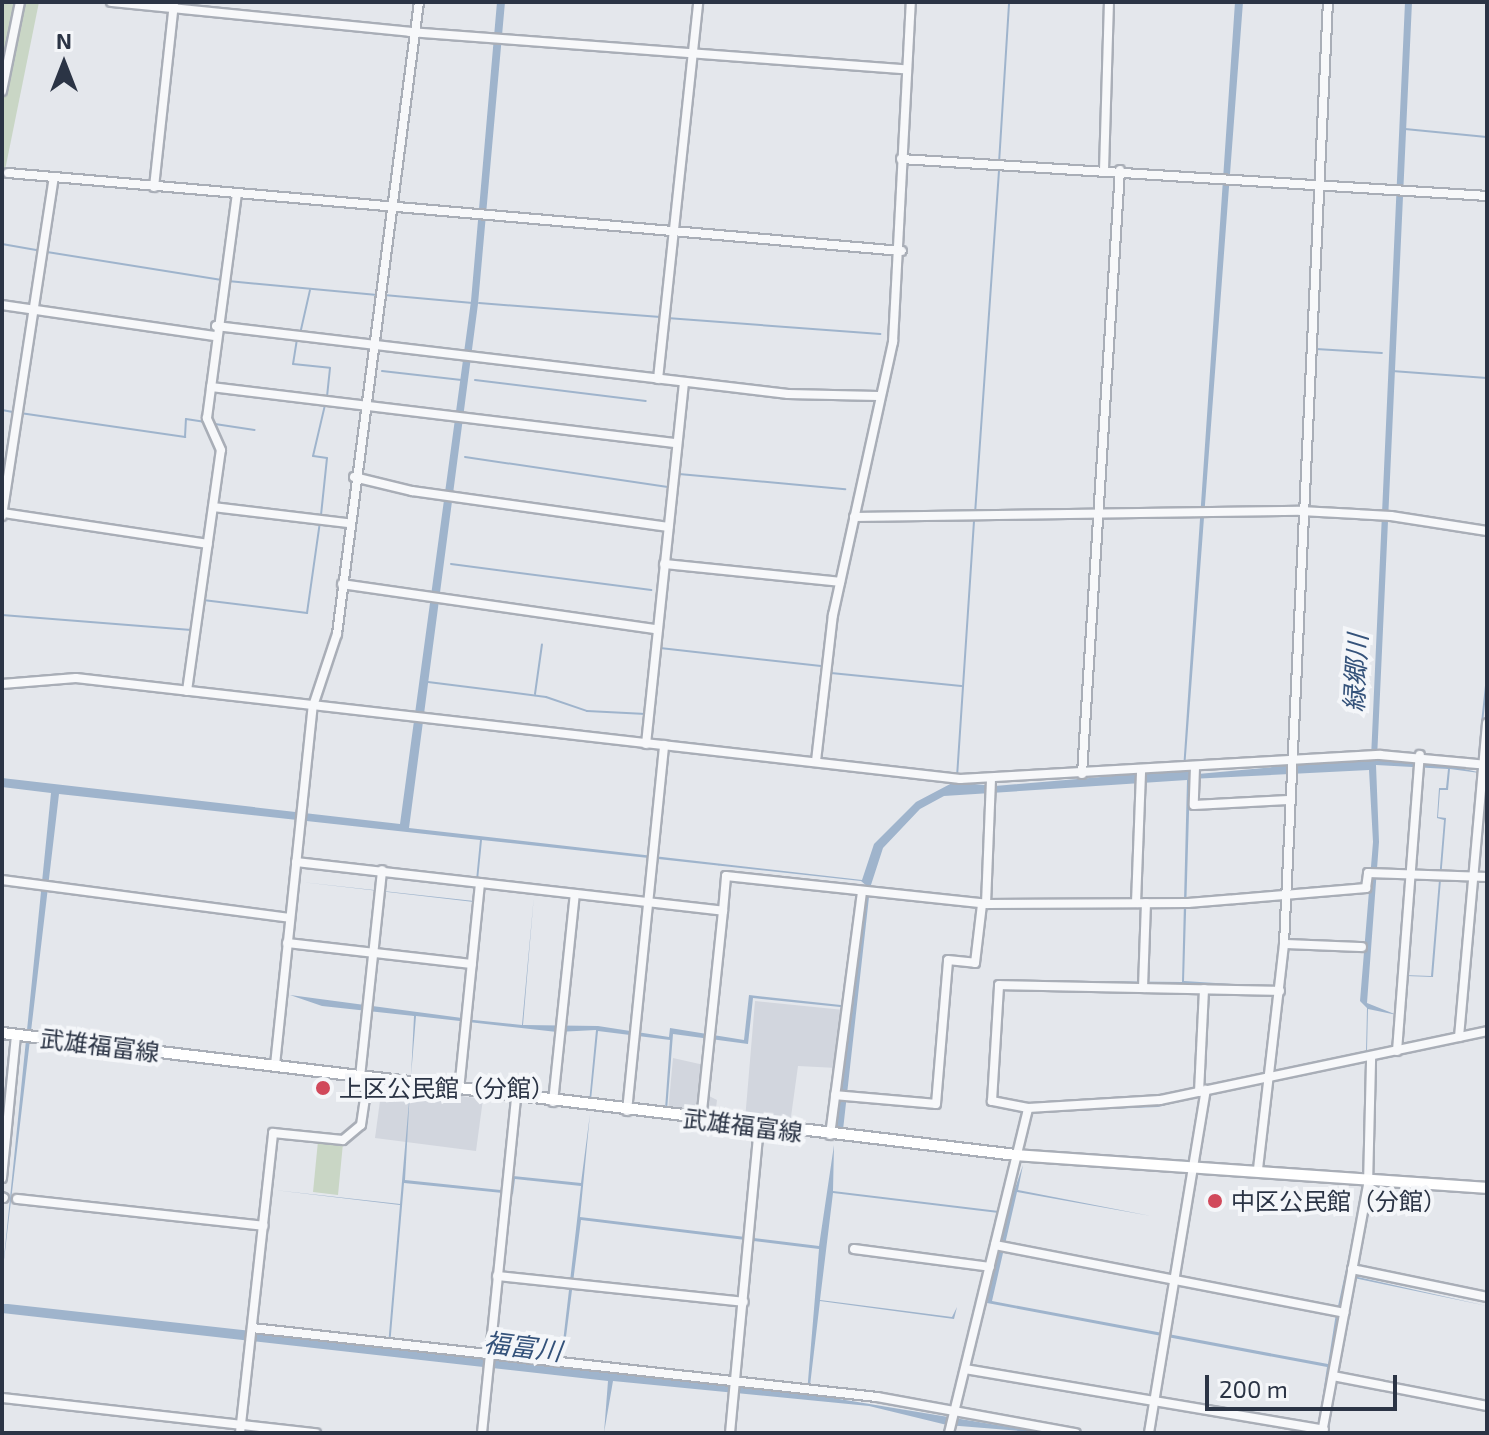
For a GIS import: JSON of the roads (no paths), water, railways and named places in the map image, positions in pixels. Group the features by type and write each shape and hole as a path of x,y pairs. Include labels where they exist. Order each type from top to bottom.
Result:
{"main road":[{"name":"武雄福富線","path":"2,1033 553,1102 701,1117 759,1128 830,1131 1016,1151 1487,1188"}],"street":[{"path":"2,91 20,2"},
{"path":"111,2 907,69"},
{"path":"275,1065 313,706 337,634 348,523 419,2"},
{"path":"658,379 678,231 698,2"},
{"path":"816,761 840,582 878,396 893,342 902,251 901,159 911,2"},
{"path":"1104,170 1109,2"},
{"path":"1258,1169 1273,1076 1284,944 1289,767 1328,2"},
{"path":"154,187 174,5"},
{"path":"901,159 1120,170 1487,196"},
{"path":"1082,774 1120,170"},
{"path":"8,173 902,251"},
{"path":"54,178 2,515 208,544"},
{"path":"187,691 221,450 207,418 215,331 237,194"},
{"path":"2,305 215,331 299,336 684,383 878,396"},
{"path":"646,744 684,383"},
{"path":"211,387 677,443"},
{"path":"354,477 441,495 668,527"},
{"path":"213,507 348,523"},
{"path":"854,517 1301,511 1391,516 1487,531"},
{"path":"664,564 840,582"},
{"path":"342,584 656,629"},
{"path":"2,684 76,678 991,781 1082,774 1141,776 1190,768 1289,767 1380,755 1481,768"},
{"path":"1459,1037 1487,723"},
{"path":"627,1108 664,745"},
{"path":"1397,1051 1420,760"},
{"path":"1190,768 1195,783 1194,805 1288,800"},
{"path":"1136,903 1141,776"},
{"path":"840,1095 936,1104 948,960 975,963 984,904 991,781"},
{"path":"296,862 723,911"},
{"path":"241,1428 273,1133 343,1140 361,1125 366,1009 382,870"},
{"path":"701,1117 726,876 984,904 1185,903 1366,888 1368,873 1487,877"},
{"path":"2,880 290,918"},
{"path":"459,1090 477,882"},
{"path":"830,1131 840,1095 866,892"},
{"path":"553,1102 575,894"},
{"path":"1143,984 1146,903"},
{"path":"287,943 468,964"},
{"path":"1284,944 1362,947"},
{"path":"1280,991 1143,984 999,985 992,1101 1028,1108 1160,1100 1368,1059 1487,1031"},
{"path":"1149,1433 1197,1164 1204,1092 1204,989"},
{"path":"2,1178 23,1036"},
{"path":"965,1369 1320,1430 1333,1376 1367,1179 1368,1059"},
{"path":"482,1433 516,1097"},
{"path":"952,1422 990,1267 1000,1246 1003,1212 1028,1108"},
{"path":"730,1433 759,1128"},
{"path":"17,1199 264,1226"},
{"path":"1000,1246 1344,1313"},
{"path":"854,1249 990,1267"},
{"path":"1351,1274 1487,1297"},
{"path":"497,1276 744,1302"},
{"path":"252,1328 389,1344 489,1361 561,1365 735,1388 809,1390 877,1397 952,1422 1076,1433"},
{"path":"1333,1376 1487,1406"},
{"path":"2,1398 241,1428 316,1433"}],"water":[{"path":"497,2 505,2 478,304 409,828 862,880 874,844 916,802 954,782 995,786 1183,770 1235,2 1243,2 1185,769 1198,774 1371,758 1405,2 1412,2 1377,759 1423,760 1487,774 1450,769 1448,790 1440,790 1438,817 1446,818 1433,977 1406,976 1403,992 1404,975 1431,976 1444,820 1437,818 1439,788 1446,788 1448,769 1376,765 1379,842 1367,1003 1397,1015 1368,1009 1364,1173 1366,1058 1347,1060 1366,1053 1367,1008 1360,1001 1373,842 1369,770 1190,779 1184,981 1247,985 994,980 1182,982 1187,780 944,796 920,809 883,848 870,888 843,1130 1019,1149 1028,1112 1039,1107 1157,1103 1279,1071 1345,1060 1158,1107 1033,1112 1019,1151 589,1103 596,1030 557,1032 416,1016 411,1076 414,1016 322,1006 290,995 462,1018 474,902 301,882 474,901 480,840 59,794 2,1277 51,793 2,787 2,778 400,824 471,301","holes":["482,840 861,881 868,887 850,1006 749,995 744,1040 670,1028 669,1037 598,1026 523,1025 534,895 522,1025 464,1019","753,998 850,1008 835,1126 667,1110 673,1034 748,1044","598,1031 670,1040 665,1109 591,1100"]},
{"path":"410,1090 405,1180 510,1191 513,1176 581,1183 590,1114 580,1217 819,1246 834,1145 833,1191 1007,1212 1023,1165 1018,1190 1151,1216 1017,1192 992,1301 1328,1364 1337,1307 1190,1281 1338,1306 1364,1186 1349,1275 1487,1306 1349,1277 1317,1433 1327,1367 987,1303 1007,1214 833,1193 820,1300 952,1317 957,1307 954,1319 820,1301 809,1394 1045,1433 947,1425 869,1406 613,1381 604,1433 608,1381 2,1313 2,1304 8,1304 388,1346 400,1205 274,1190 400,1204","holes":["515,1179 581,1186 560,1368 390,1346 404,1183 513,1194","581,1220 819,1249 807,1393 562,1368"]}],"waterway":[{"path":"999,163 1009,2"},
{"path":"1405,129 1487,137"},
{"path":"975,514 999,169"},
{"path":"2,244 40,251"},
{"path":"47,252 222,280"},
{"path":"228,281 377,295"},
{"path":"300,334 310,290"},
{"path":"384,295 473,303"},
{"path":"479,303 660,317"},
{"path":"667,318 880,334"},
{"path":"297,339 293,364 330,368 327,399"},
{"path":"1316,349 1382,353"},
{"path":"382,371 461,380"},
{"path":"1392,371 1487,378"},
{"path":"475,380 646,401"},
{"path":"321,515 327,458 313,456 325,405"},
{"path":"2,410 13,412"},
{"path":"20,413 185,437 186,419 204,422"},
{"path":"215,424 255,430"},
{"path":"465,457 668,487 672,473"},
{"path":"679,474 845,489"},
{"path":"957,777 974,520"},
{"path":"203,600 307,613 320,522"},
{"path":"451,564 651,590"},
{"path":"2,615 191,630"},
{"path":"535,694 542,644"},
{"path":"660,648 821,666"},
{"path":"652,715 659,655"},
{"path":"831,673 961,686"},
{"path":"1482,723 1487,676"},
{"path":"428,682 546,697 587,711 646,714"}],"place":[{"name":"上区公民館（分館）","path":"323,1088"},
{"name":"中区公民館（分館）","path":"1215,1201"}],"water label":[{"name":"緑郷川","path":"1355,673"},
{"name":"福富川","path":"523,1346"}]}
